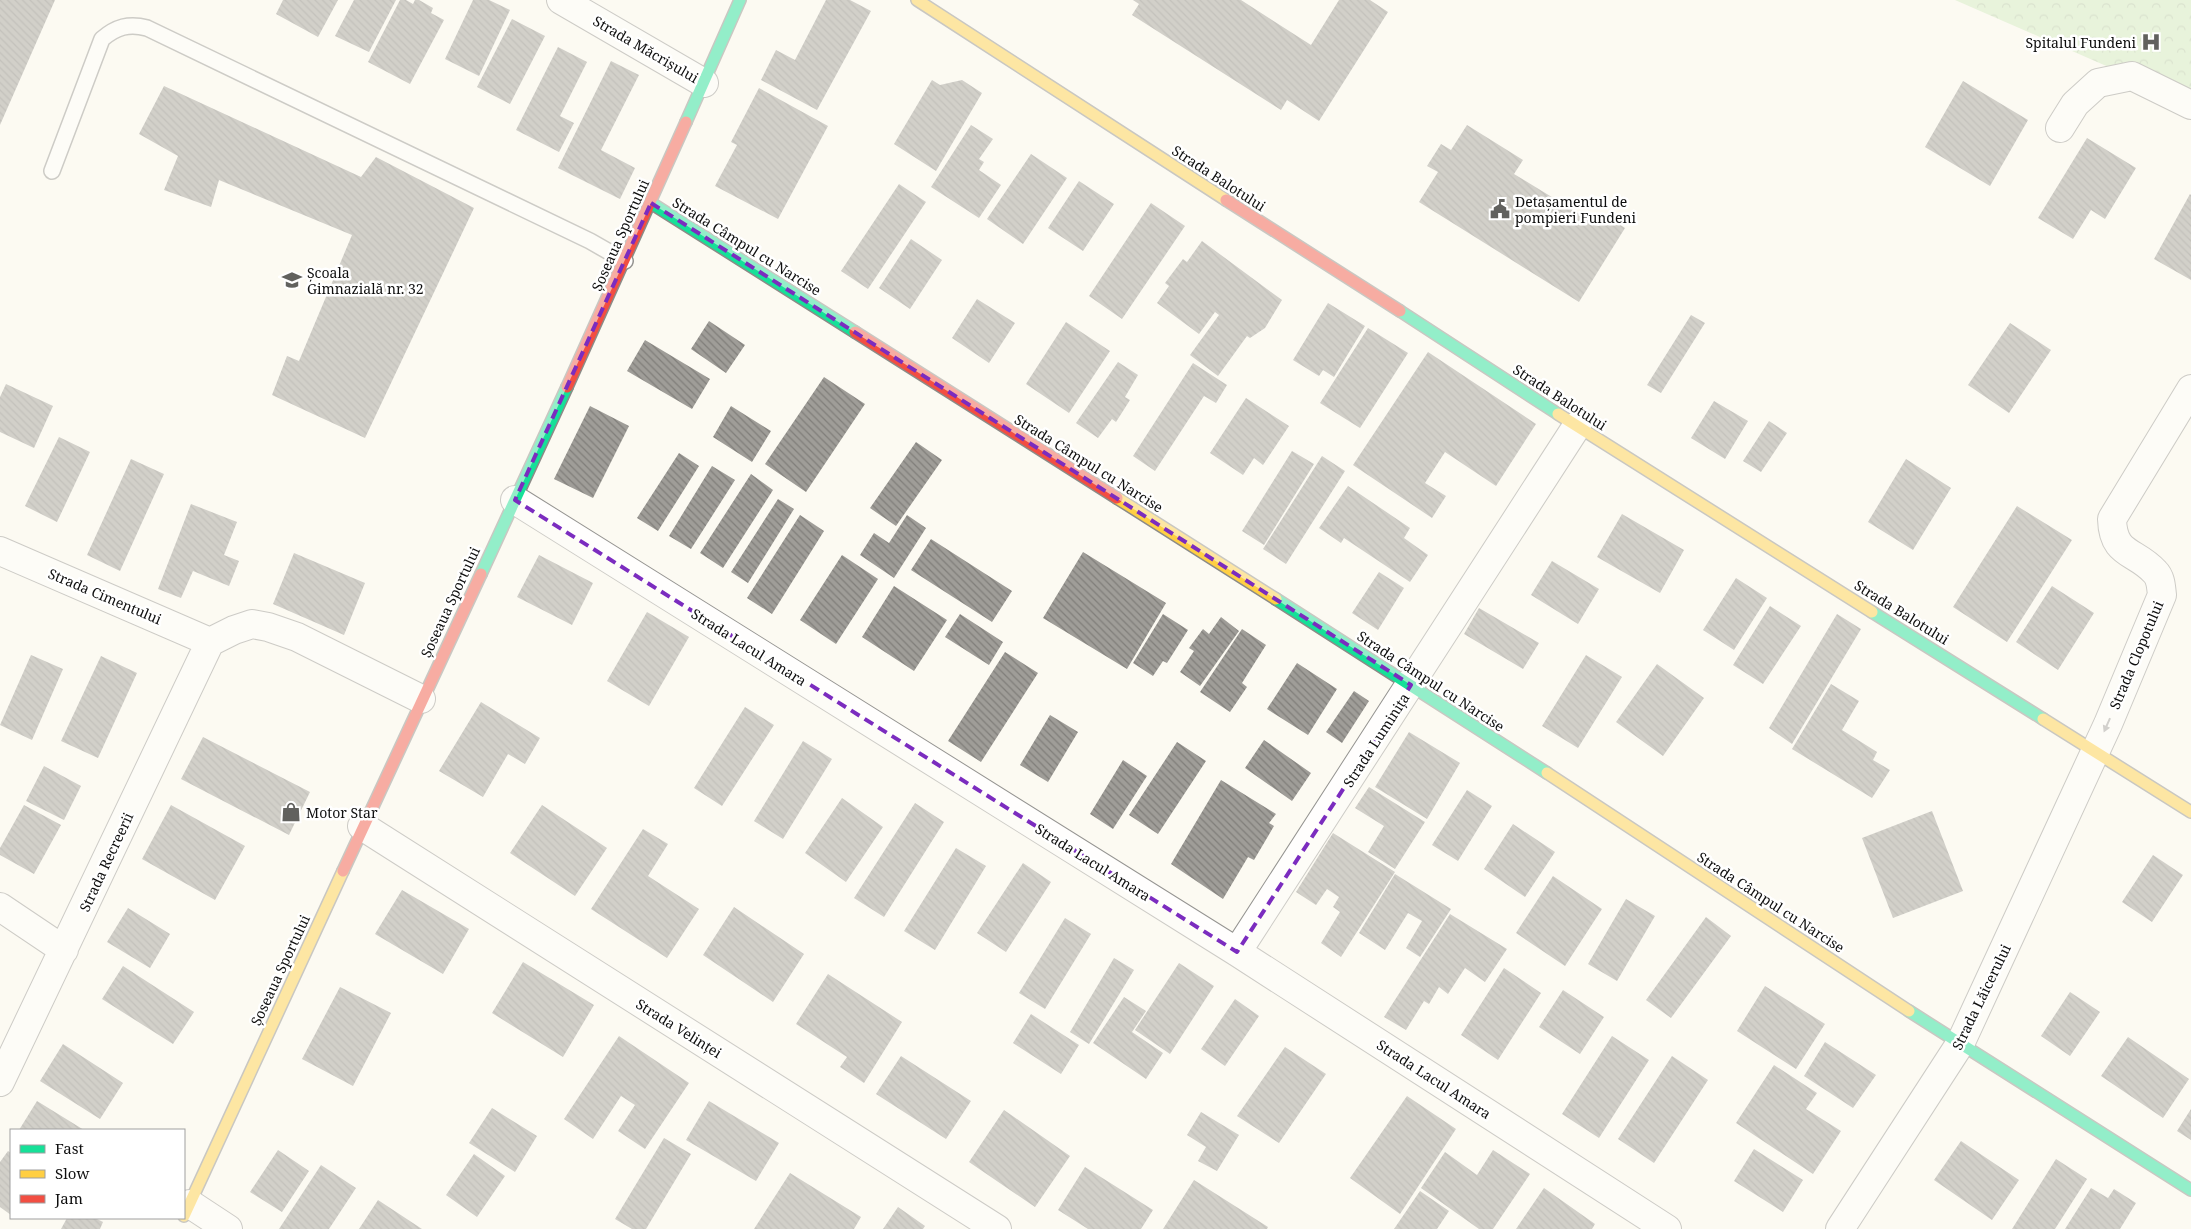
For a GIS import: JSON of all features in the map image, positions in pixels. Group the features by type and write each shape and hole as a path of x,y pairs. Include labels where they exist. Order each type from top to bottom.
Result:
{"street":[{"name":"Strada Măcrișului","path":"561,0 704,83"},
{"name":"Șoseaua Sportului","path":"185,1213 362,826 625,260 740,0"},
{"name":"Strada Balotului","path":"916,0 1578,426 2191,812"},
{"path":"2060,128 2075,104 2098,83 2132,76 2191,105"},
{"name":"Strada Câmpul cu Narcise","path":"651,203 1411,685 1960,1044 2191,1190"},
{"name":"Strada Clopotului","path":"2095,751 2162,595 2156,573 2118,544 2112,534 2112,519 2191,389"},
{"name":"Strada Luminița","path":"1237,952 1578,426"},
{"name":"Strada Lacul Amara","path":"515,500 1237,952 1667,1229"},
{"name":"Strada Cimentului","path":"0,551 210,642"},
{"path":"210,642 234,630 252,624 268,627 297,637 421,699"},
{"name":"Strada Recreerii","path":"0,1082 210,642"},
{"name":"Strada Lăicerului","path":"1840,1229 1960,1044 2095,751"},
{"name":"Strada Velinței","path":"362,826 997,1229"},
{"path":"0,907 64,950"},
{"path":"185,1213 228,1229"}],"lane":[{"path":"52,171 102,39 112,30 124,26 137,25 147,28 590,241 625,260"}],"highlighted area":[{"path":"651,203 1411,685 1237,952 515,500"}],"green space":[{"path":"1955,0 2191,0 2191,103"}],"building":[{"path":"0,0 55,0 0,125"},
{"path":"283,0 338,0 318,37 276,14"},
{"path":"354,0 396,0 369,52 335,36"},
{"path":"400,0 406,0 413,4 415,0 419,0 433,8 431,13 444,20 410,84 368,62"},
{"path":"473,0 489,0 510,10 479,76 445,59"},
{"path":"826,0 850,0 871,11 817,110 761,80 776,50 795,60"},
{"path":"1133,0 1241,0 1311,45 1339,0 1370,0 1388,12 1319,121 1287,100 1281,110 1132,15 1139,4"},
{"path":"512,19 545,36 510,104 477,87"},
{"path":"558,47 587,62 560,116 574,123 559,152 516,130"},
{"path":"611,61 639,75 601,150 635,168 620,199 558,168"},
{"path":"932,80 940,85 962,80 982,93 936,171 894,144"},
{"path":"1963,81 2028,120 1990,186 1925,147"},
{"path":"164,86 361,177 376,157 474,208 365,438 272,395 287,356 299,361 352,235 219,180 211,207 164,190 178,156 139,134"},
{"path":"759,88 828,126 778,219 715,186 737,145 731,142"},
{"path":"971,125 993,139 979,159 984,162 979,170 1001,185 979,218 931,187"},
{"name":"Detașamentul de pompieri Fundeni","path":"1467,125 1523,160 1514,174 1599,226 1605,215 1625,228 1579,302 1419,202 1438,172 1427,166 1441,144 1451,150"},
{"path":"2087,138 2136,168 2105,219 2091,210 2073,239 2038,218"},
{"path":"1031,154 1067,178 1023,244 987,219"},
{"path":"1079,181 1114,204 1083,251 1048,228"},
{"path":"899,184 926,202 868,289 841,271"},
{"path":"2191,195 2191,280 2154,259"},
{"path":"1151,203 1185,226 1122,319 1089,296"},
{"path":"911,239 942,260 910,309 879,288"},
{"path":"1202,241 1282,300 1265,328 1250,338 1247,336 1218,376 1190,355 1219,315 1215,312 1199,334 1157,303 1169,286 1165,283 1183,259 1187,262"},
{"path":"977,299 1015,323 989,363 952,338"},
{"path":"1328,303 1365,326 1334,377 1323,370 1319,376 1293,360"},
{"path":"1691,315 1705,323 1661,393 1647,385"},
{"path":"709,321 745,345 726,373 691,349"},
{"path":"1066,322 1110,351 1069,413 1026,384"},
{"path":"2010,323 2051,350 2009,413 1968,385"},
{"path":"1368,328 1408,353 1360,428 1320,403"},
{"path":"645,340 710,379 692,409 627,371"},
{"path":"1428,352 1536,424 1496,486 1445,452 1425,483 1446,496 1432,518 1353,465"},
{"path":"1118,362 1138,375 1125,397 1130,400 1116,422 1112,419 1098,438 1076,423"},
{"path":"1193,363 1227,385 1216,403 1204,396 1155,471 1133,456"},
{"path":"824,377 865,404 806,492 765,464"},
{"path":"6,384 53,406 34,448 0,432 0,397"},
{"path":"1246,398 1289,426 1263,465 1254,458 1243,475 1210,453"},
{"path":"1714,401 1748,421 1725,459 1691,438"},
{"path":"590,406 629,426 593,498 554,479"},
{"path":"731,406 771,431 752,462 713,437"},
{"path":"1769,421 1787,433 1761,472 1743,461"},
{"path":"59,437 90,452 57,522 25,506"},
{"path":"916,442 942,460 896,526 870,508"},
{"path":"1292,451 1314,464 1264,545 1242,531"},
{"path":"679,453 699,466 658,531 637,518"},
{"path":"1322,456 1345,471 1286,564 1263,549"},
{"path":"131,459 164,474 120,571 87,555"},
{"path":"1906,459 1951,488 1913,550 1868,522"},
{"path":"712,466 735,480 691,549 669,536"},
{"path":"751,474 773,490 723,568 700,553"},
{"path":"1348,486 1410,528 1404,538 1428,555 1410,582 1344,538 1341,543 1319,528"},
{"path":"778,499 794,509 748,583 731,572"},
{"path":"191,504 237,522 224,555 239,561 229,586 193,571 181,598 158,589"},
{"path":"2017,506 2072,540 2007,642 1953,607"},
{"path":"1622,514 1684,550 1660,593 1597,557"},
{"path":"800,515 824,531 772,614 747,598"},
{"path":"907,515 926,528 894,578 860,555 874,533 889,543"},
{"path":"931,539 1012,591 992,622 911,570"},
{"path":"1083,552 1166,603 1127,669 1043,618"},
{"path":"294,553 365,583 344,635 273,604"},
{"path":"539,555 593,583 572,625 517,597"},
{"path":"842,555 878,579 836,644 800,620"},
{"path":"1552,561 1599,589 1578,624 1531,595"},
{"path":"1379,572 1404,588 1378,630 1352,613"},
{"path":"1736,578 1767,598 1734,650 1703,630"},
{"path":"894,586 947,620 914,671 862,637"},
{"path":"2052,586 2094,613 2058,670 2016,642"},
{"path":"1770,606 1801,626 1763,684 1733,665"},
{"path":"1479,608 1539,643 1523,669 1464,634"},
{"path":"647,612 689,637 649,706 607,681"},
{"path":"960,614 1003,642 989,665 945,637"},
{"path":"1163,614 1188,630 1167,663 1163,661 1153,676 1133,663"},
{"path":"1837,614 1861,629 1792,744 1769,728"},
{"path":"1221,617 1239,631 1200,686 1180,672 1194,651 1189,648 1203,629 1209,634"},
{"path":"1242,629 1266,645 1242,683 1247,687 1230,712 1200,692"},
{"path":"1005,652 1038,673 981,762 948,741"},
{"path":"31,655 63,669 32,740 0,725"},
{"path":"1586,655 1622,677 1578,748 1542,726"},
{"path":"101,656 137,673 98,758 61,741"},
{"path":"1297,663 1337,689 1308,735 1267,709"},
{"path":"1657,664 1704,698 1663,756 1616,722"},
{"path":"1831,684 1859,701 1842,730 1877,752 1873,760 1890,770 1872,798 1792,749"},
{"path":"1354,691 1369,701 1342,743 1326,732"},
{"path":"481,702 540,738 525,764 508,754 483,797 439,771"},
{"path":"745,707 774,725 722,806 694,788"},
{"path":"1050,715 1078,732 1048,782 1020,765"},
{"path":"1409,732 1460,763 1427,819 1375,787"},
{"path":"203,737 310,792 289,835 181,779"},
{"path":"1264,740 1311,773 1292,801 1245,768"},
{"path":"803,741 832,759 783,839 754,821"},
{"path":"1177,742 1206,761 1158,834 1129,815"},
{"path":"1123,760 1147,776 1113,829 1090,814"},
{"path":"44,766 81,786 64,820 26,801"},
{"path":"1221,780 1276,814 1269,823 1274,826 1254,860 1248,857 1223,899 1171,864"},
{"path":"1369,787 1425,822 1395,869 1368,852 1384,826 1355,808"},
{"path":"1467,790 1492,806 1458,861 1432,845"},
{"path":"842,798 883,827 846,882 805,853"},
{"path":"915,803 944,822 884,917 854,898"},
{"path":"24,805 61,825 34,874 0,855 0,848"},
{"path":"171,805 245,846 215,900 142,859"},
{"path":"542,805 607,848 575,896 510,853"},
{"path":"1932,811 1963,891 1893,918 1862,838"},
{"path":"1513,824 1555,852 1525,897 1484,869"},
{"path":"643,829 668,844 648,876 699,909 667,958 591,909"},
{"path":"1333,833 1395,872 1341,957 1321,943 1340,912 1333,907 1339,897 1327,889 1316,905 1296,892"},
{"path":"956,848 986,866 935,950 904,931"},
{"path":"2153,855 2183,875 2152,922 2122,902"},
{"path":"1023,863 1051,882 1006,952 977,933"},
{"path":"1395,874 1451,909 1420,957 1406,948 1422,921 1408,913 1385,950 1359,933"},
{"path":"1553,876 1602,909 1565,966 1516,933"},
{"path":"402,890 469,929 443,974 375,934"},
{"path":"1626,899 1655,916 1617,981 1588,964"},
{"path":"734,907 804,954 773,1002 703,955"},
{"path":"128,908 170,934 150,968 107,942"},
{"path":"1450,914 1507,949 1485,982 1465,968 1448,994 1439,987 1429,1004 1424,1001 1406,1030 1384,1017"},
{"path":"1706,917 1731,936 1671,1018 1646,1000"},
{"path":"1065,918 1091,934 1045,1009 1019,993"},
{"path":"1114,958 1134,970 1089,1044 1070,1032"},
{"path":"523,962 594,1005 563,1057 492,1013"},
{"path":"1179,963 1214,986 1170,1054 1135,1030"},
{"path":"123,966 194,1012 173,1044 102,999"},
{"path":"1504,968 1541,993 1498,1060 1461,1035"},
{"path":"828,974 902,1022 864,1083 840,1067 847,1057 796,1024"},
{"path":"1765,986 1825,1024 1796,1069 1737,1031"},
{"path":"340,987 391,1013 353,1086 302,1059"},
{"path":"1563,990 1604,1017 1580,1054 1539,1027"},
{"path":"2070,992 2100,1012 2070,1056 2041,1036"},
{"path":"1124,997 1146,1011 1132,1032 1163,1053 1146,1079 1093,1043"},
{"path":"1235,999 1259,1016 1225,1066 1201,1049"},
{"path":"1031,1014 1079,1045 1061,1074 1013,1043"},
{"path":"619,1036 689,1083 645,1149 618,1131 635,1105 621,1096 593,1139 564,1119"},
{"path":"1612,1036 1649,1060 1599,1138 1562,1114"},
{"path":"2128,1037 2189,1079 2163,1118 2101,1076"},
{"path":"1825,1042 1876,1075 1853,1108 1804,1076"},
{"path":"63,1044 123,1083 100,1119 40,1081"},
{"path":"1285,1047 1326,1074 1279,1143 1237,1116"},
{"path":"901,1056 971,1101 946,1139 876,1094"},
{"path":"1672,1056 1708,1080 1654,1163 1618,1139"},
{"path":"1774,1065 1817,1093 1806,1109 1841,1131 1813,1174 1736,1123"},
{"path":"1407,1096 1456,1129 1400,1214 1350,1178"},
{"path":"37,1101 82,1129 20,1129"},
{"path":"709,1101 779,1143 756,1181 686,1140"},
{"path":"492,1108 537,1136 515,1172 469,1143"},
{"path":"2191,1109 2191,1140 2177,1131"},
{"path":"1004,1110 1070,1156 1035,1207 969,1162"},
{"path":"1201,1112 1239,1135 1217,1171 1198,1161 1206,1147 1187,1135"},
{"path":"664,1138 691,1154 646,1229 632,1229 615,1219"},
{"path":"1961,1141 2019,1180 1992,1220 1934,1180"},
{"path":"1754,1149 1803,1180 1783,1212 1734,1181"},
{"path":"278,1150 309,1171 282,1212 250,1192"},
{"path":"1493,1150 1530,1174 1493,1229 1479,1229 1421,1188 1445,1152 1477,1175"},
{"path":"8,1151 10,1152 10,1214 0,1207 0,1162"},
{"path":"474,1154 505,1176 477,1217 446,1195"},
{"path":"2056,1159 2087,1179 2055,1229 2012,1229"},
{"path":"321,1165 356,1188 329,1229 279,1229"},
{"path":"1085,1167 1153,1210 1141,1229 1088,1229 1058,1210"},
{"path":"790,1173 861,1217 854,1229 754,1229"},
{"path":"1194,1180 1268,1227 1267,1229 1163,1229"},
{"path":"1544,1188 1595,1224 1592,1229 1516,1229"},
{"path":"2091,1188 2108,1198 2114,1189 2136,1203 2120,1229 2065,1229"},
{"path":"1420,1191 1449,1211 1437,1229 1394,1229"},
{"path":"378,1200 422,1229 359,1229"},
{"path":"898,1207 925,1226 923,1229 883,1229"},
{"path":"66,1219 97,1219 103,1222 100,1229 61,1229"}],"traffic: fast":[{"path":"686,122 740,0"},
{"path":"651,203 855,332"},
{"path":"1400,311 1558,414"},
{"path":"481,574 567,387"},
{"path":"1276,599 1547,773"},
{"path":"1872,612 2043,719"},
{"path":"1909,1011 2191,1190"}],"traffic: slow":[{"path":"917,0 1226,200"},
{"path":"1558,414 1872,612"},
{"path":"1117,498 1276,599"},
{"path":"2043,719 2191,812"},
{"path":"1547,773 1909,1011"},
{"path":"185,1214 343,871"}],"traffic: jam":[{"path":"567,387 686,122"},
{"path":"1226,200 1400,311"},
{"path":"855,332 1117,498"},
{"path":"343,871 481,574"}],"place":[{"name":"Spitalul Fundeni","path":"2151,42"},
{"name":"Detașamentul de pompieri Fundeni","path":"1500,209"},
{"name":"Școala Gimnazială nr. 32","path":"292,280"},
{"name":"Motor Star","path":"291,812"}]}
